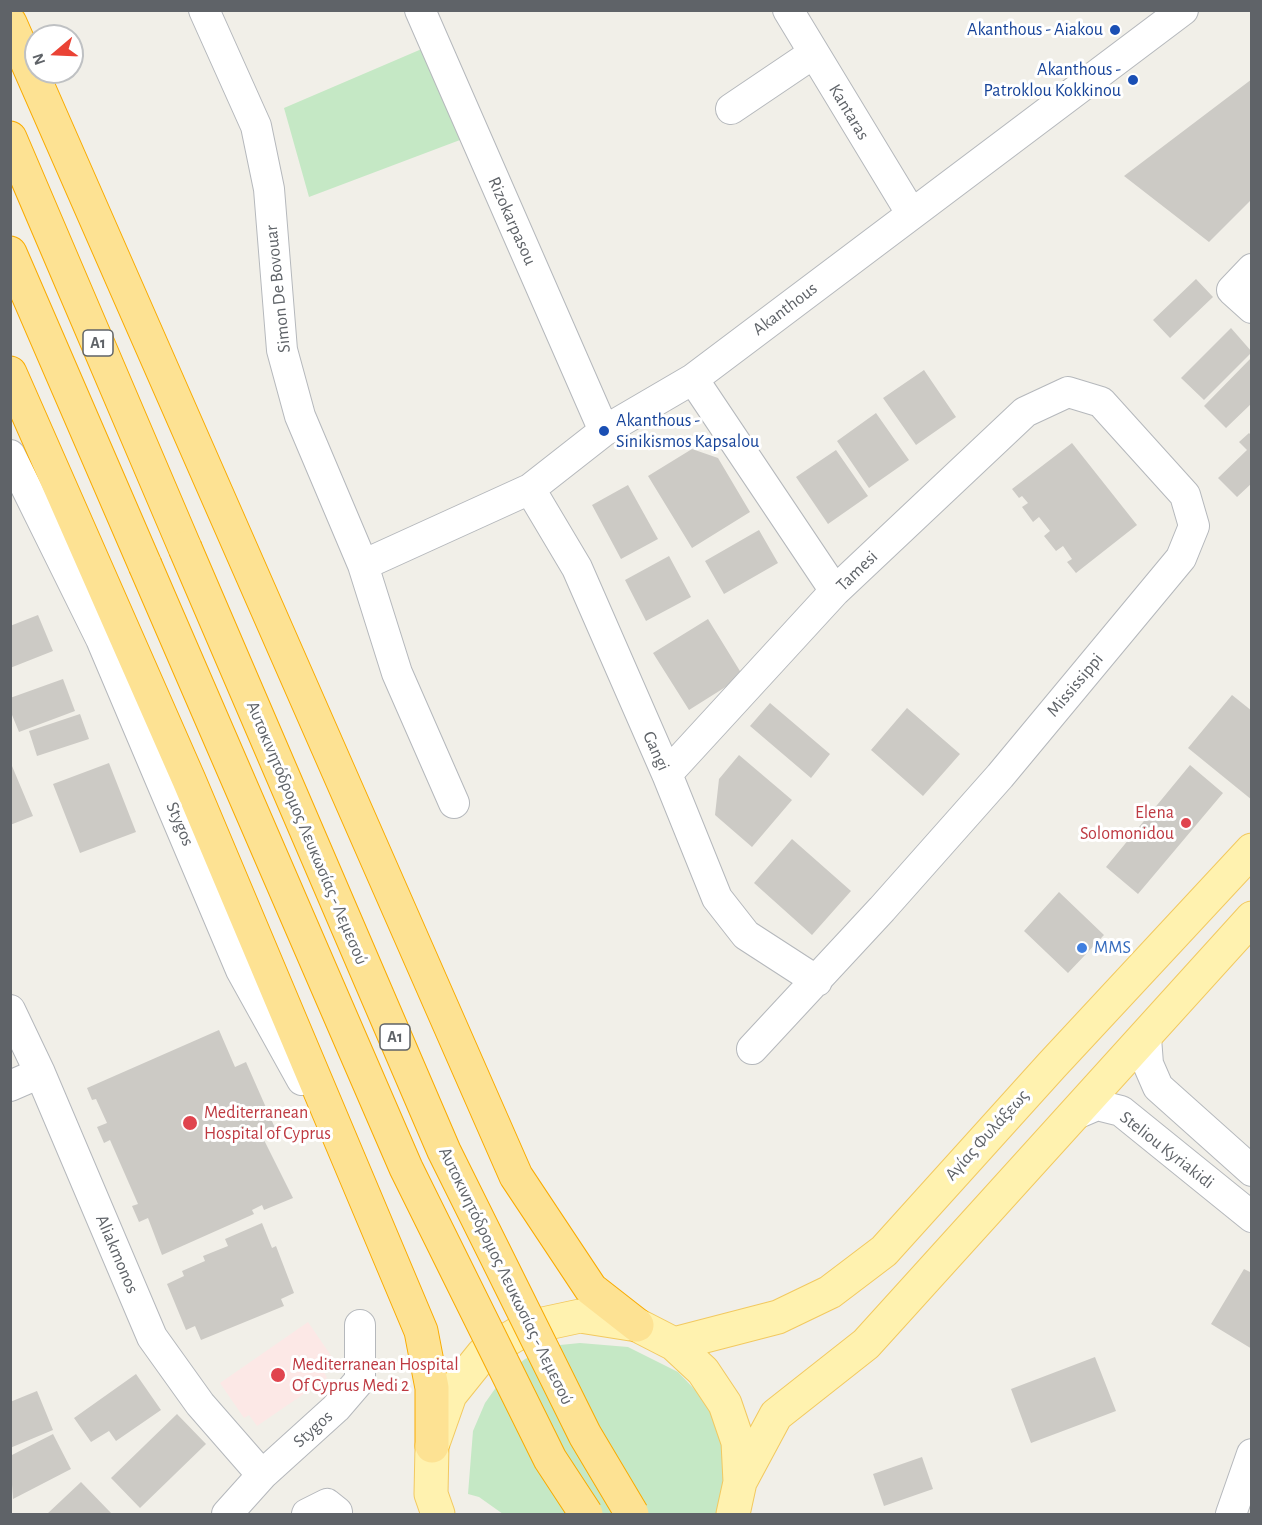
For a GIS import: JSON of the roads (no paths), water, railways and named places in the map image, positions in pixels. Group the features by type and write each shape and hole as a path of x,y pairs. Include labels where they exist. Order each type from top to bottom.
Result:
{"highway":[{"path":"10,23 516,1176 591,1288 637,1325"},
{"name":"Αυτοκινητόδρομος Λευκωσίας - Λεμεσού","path":"10,138 444,1151 585,1435 632,1515"},
{"name":"A1","path":"10,253 406,1168 550,1459 586,1515"},
{"path":"10,373 189,780 421,1330 432,1388 432,1446"}],"main road":[{"name":"Αγίας Φυλάξεως","path":"674,1344 778,1317 830,1292 884,1251 1068,1047 1251,850"},
{"path":"740,1482 776,1415 866,1344 1146,1038 1251,918"},
{"path":"431,1508 432,1446 450,1395 456,1387 483,1354 529,1327 580,1316 637,1325 674,1344 703,1371 725,1404 738,1442 740,1482 733,1515"}],"street":[{"name":"Simon De Bovouar","path":"204,10 256,126 268,189 282,350 300,416 363,565 397,673 454,803"},
{"name":"Rizokarpasou","path":"420,10 604,431"},
{"name":"Kantaras","path":"788,10 911,213"},
{"name":"Akanthous","path":"363,565 530,489 604,431 693,379 1183,10"},
{"path":"731,109 814,53"},
{"path":"693,379 835,591"},
{"name":"Tamesi","path":"667,774 835,591 1025,412 1068,392"},
{"name":"Mississippi","path":"752,1049 817,981 1000,776 1181,558 1194,526 1185,495 1101,402 1068,392"},
{"name":"Stygos","path":"11,456 101,639 242,970 361,1187"},
{"name":"Gangi","path":"530,489 577,568 667,774 717,897 746,934 817,981"},
{"name":"Aliakmonos","path":"10,1010 40,1073 152,1337 200,1404 262,1475"},
{"name":"Steliou Kyriakidi","path":"1146,1038 1148,1064 1158,1087 1251,1171"},
{"path":"10,1086 40,1073"},
{"name":"Steliou Kyriakidi","path":"1076,1114 1098,1105 1121,1112 1251,1217"},
{"name":"Stygos","path":"227,1515 262,1475 336,1408 360,1380 360,1325"},
{"path":"1231,1515 1251,1454"},
{"path":"307,1515 327,1504 337,1512 336,1515"}],"place":[{"name":"Akanthous - Aiakou","path":"1115,30"},
{"name":"Akanthous - Patroklou Kokkinou","path":"1133,80"},
{"name":"Akanthous - Sinikismos Kapsalou","path":"604,431"},
{"name":"Elena Solomonidou","path":"1186,823"},
{"name":"MMS","path":"1082,948"},
{"name":"Mediterranean Hospital of Cyprus","path":"190,1123"},
{"name":"Mediterranean Hospital Of Cyprus Medi 2","path":"278,1375"}]}
